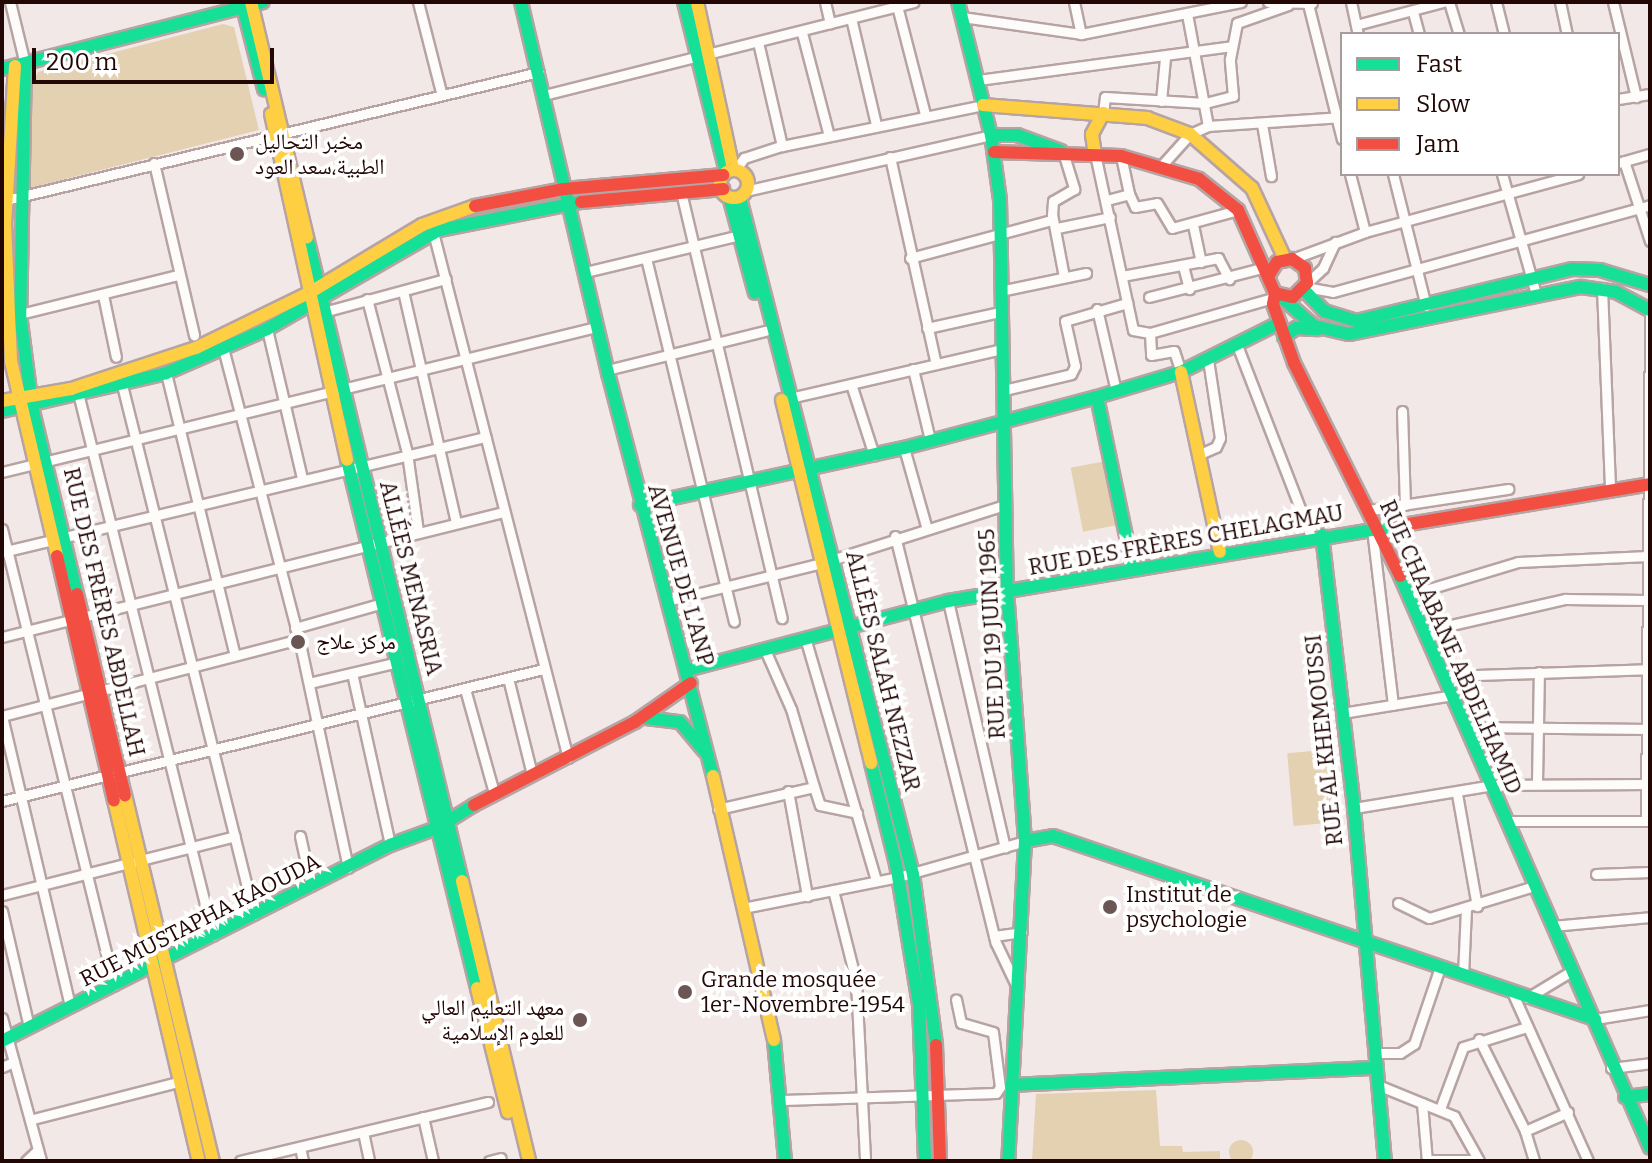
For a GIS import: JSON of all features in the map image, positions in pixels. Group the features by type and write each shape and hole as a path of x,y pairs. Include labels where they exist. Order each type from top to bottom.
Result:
{"main road":[{"name":"AVENUE DE L'ANP","path":"521,2 596,327 640,505 689,677 743,908 783,1100 785,1161"},
{"path":"684,2 702,56"},
{"path":"697,2 702,56"},
{"name":"RUE DU 19 JUIN 1965","path":"958,2 991,135 1001,234 1007,590 1025,841 1008,1161"},
{"path":"14,67 252,4"},
{"name":"ALLÉES MENASRIA","path":"252,4 315,305 343,387 356,465"},
{"name":"ALLÉES SALAH NEZZAR","path":"702,56 743,234 828,560 853,627 913,874 939,1098 940,1161"},
{"name":"RUE DES FRÈRES ABDELLAH","path":"14,67 11,316 26,402 98,693 178,1082 199,1161"},
{"path":"983,105 1147,118 1190,134 1252,188 1288,259 1305,268 1304,289 1282,331"},
{"path":"1095,154 1092,134 1103,113"},
{"name":"ALLÉES MENASRIA","path":"279,133 322,291 315,305"},
{"path":"991,135 1025,136 1063,152"},
{"path":"994,152 1121,156 1162,165 1215,188 1238,210 1266,272 1288,259"},
{"path":"322,291 433,232 497,213 630,191 732,183"},
{"path":"520,1161 500,1060 436,823 383,603 374,540 356,465 330,391 315,305 322,291 422,225 480,204 564,189 681,192 732,183"},
{"path":"743,234 765,331 786,399"},
{"path":"640,505 806,471 1005,422 1181,372 1237,345 1282,331 1296,328 1362,333 1536,294 1602,288 1646,308 1649,285 1585,269 1356,321 1324,311 1304,289"},
{"name":"RUE CHAABANE ABDELHAMID","path":"1266,272 1276,296 1282,331 1469,727 1570,972 1595,1019 1611,1068 1650,1148"},
{"path":"1276,296 1304,289"},
{"path":"1276,296 1321,329"},
{"path":"2,401 79,397 166,373 315,305"},
{"path":"2,411 196,348 315,305"},
{"path":"1181,372 1220,552"},
{"path":"1097,397 1133,569"},
{"name":"RUE DES FRÈRES CHELAGMAU","path":"689,677 948,601 1220,552 1649,484"},
{"name":"RUE AL KHEMOUSSI","path":"1317,536 1354,808 1362,941 1380,1086 1385,1161"},
{"name":"ALLÉES MENASRIA","path":"374,540 421,699 500,1060 529,1161"},
{"path":"828,560 838,632 898,877 919,1004 925,1161"},
{"name":"RUE MUSTAPHA KAOUDA","path":"4,1040 568,758 683,693 689,677"},
{"path":"635,722 674,719 691,730 704,751"},
{"path":"1025,841 1053,836 1513,994 1595,1019"},
{"name":"RUE DES FRÈRES ABDELLAH","path":"156,965 213,1161"},
{"path":"1011,1085 1377,1068"},
{"path":"1625,1097 1650,1094"}],"street":[{"path":"418,2 441,92"},
{"path":"825,2 830,23"},
{"path":"544,95 802,33 896,4 913,2"},
{"path":"1074,2 1081,34"},
{"path":"962,17 1081,34 1241,2"},
{"path":"1268,2 1288,5"},
{"path":"1351,2 1357,30 1443,2"},
{"path":"1449,2 1458,32"},
{"path":"1496,2 1504,32"},
{"path":"1560,2 1567,32"},
{"path":"1613,2 1619,32"},
{"path":"11,3 15,20 14,67"},
{"path":"1103,113 1106,97 1205,103 1234,95 1232,46 1239,21 1288,5 1311,3 1340,118 1208,126 1190,134 1162,165"},
{"path":"896,4 925,114"},
{"path":"1413,12 1418,32"},
{"path":"1187,14 1197,52 1208,126"},
{"path":"851,18 876,125"},
{"path":"802,33 829,136"},
{"path":"758,42 782,146"},
{"path":"1621,42 1636,97"},
{"path":"978,80 1165,58 1232,46"},
{"path":"1161,101 1165,58"},
{"path":"11,199 441,92 539,72"},
{"path":"1620,99 1650,94"},
{"path":"732,183 744,158 782,146 925,114 983,105"},
{"path":"1262,124 1271,176"},
{"path":"732,183 890,157 991,135"},
{"path":"1063,152 1074,189 1053,201 1064,277"},
{"path":"1095,154 1133,330 1150,333 1276,296"},
{"path":"1650,154 1621,162 1646,206 1650,241"},
{"path":"1121,156 1135,207 1157,203 1169,228 1193,225 1238,210"},
{"path":"890,157 936,364"},
{"path":"154,163 194,335"},
{"path":"1351,176 1365,232"},
{"path":"1393,176 1426,306"},
{"path":"1503,176 1536,294"},
{"path":"1288,259 1365,232 1571,176"},
{"path":"681,192 782,618"},
{"path":"1107,200 1129,194"},
{"path":"1304,289 1333,292 1646,206"},
{"path":"910,258 1001,234 1110,217"},
{"path":"1193,225 1201,262"},
{"path":"433,232 568,758"},
{"path":"585,272 743,234"},
{"path":"1304,289 1323,268 1335,242"},
{"path":"646,258 734,622"},
{"path":"1122,276 1220,258 1229,279"},
{"path":"1183,266 1189,289"},
{"path":"1149,297 1266,272"},
{"path":"1000,291 1086,273"},
{"path":"11,316 178,275"},
{"path":"315,305 367,299 446,279"},
{"path":"1602,288 1610,490"},
{"path":"403,291 442,448 456,522"},
{"path":"103,295 116,357"},
{"path":"367,299 407,453 418,531"},
{"path":"1004,390 1071,374 1075,366 1065,321 1097,309 1127,303"},
{"path":"1506,821 1648,821 1649,443 1646,308"},
{"path":"1097,309 1116,391"},
{"path":"927,328 1000,312"},
{"path":"2,472 239,411 596,327"},
{"path":"267,329 302,478"},
{"path":"607,370 765,331"},
{"path":"1150,333 1151,355 1174,351 1181,372"},
{"path":"1237,345 1317,536"},
{"path":"223,348 277,566 299,639 348,868"},
{"path":"786,399 1002,349"},
{"path":"1200,454 1216,447 1220,438 1208,360"},
{"path":"913,369 930,440"},
{"path":"166,373 201,503 235,655"},
{"path":"851,384 874,455"},
{"path":"122,385 254,915"},
{"path":"79,397 167,761 213,936"},
{"path":"1402,411 1405,505"},
{"path":"5,551 356,465 485,437"},
{"path":"904,448 926,526"},
{"path":"1369,510 1508,489"},
{"path":"667,601 773,576 926,526 1005,505"},
{"path":"2,637 374,540 503,512"},
{"path":"1375,528 1393,705"},
{"path":"2,529 114,985"},
{"path":"895,536 994,936 1017,987"},
{"path":"1409,595 1518,562 1648,556"},
{"path":"1425,631 1565,599 1647,606"},
{"path":"948,601 1005,847"},
{"path":"295,628 383,603"},
{"path":"70,1007 2,716 149,682 299,639"},
{"path":"806,641 876,880"},
{"path":"766,652 791,709 820,805 857,813"},
{"path":"309,683 398,662"},
{"path":"2,801 317,727 543,669"},
{"path":"1444,676 1648,669"},
{"path":"1537,782 1539,672"},
{"path":"352,673 390,845"},
{"path":"508,678 532,774"},
{"path":"465,689 494,793"},
{"path":"1342,713 1453,695"},
{"path":"1469,727 1648,729"},
{"path":"1354,808 1457,794 1493,785 1537,782 1648,784"},
{"path":"718,809 814,787"},
{"path":"788,791 807,896"},
{"path":"1457,794 1477,906"},
{"path":"2,895 235,836"},
{"path":"300,836 311,886"},
{"path":"743,908 913,874 1025,841"},
{"path":"1596,874 1650,872"},
{"path":"1398,903 1425,918 1466,910 1534,886"},
{"path":"833,890 856,981 865,1161"},
{"path":"1463,975 1466,910"},
{"path":"2,911 29,1027"},
{"path":"1552,926 1650,917"},
{"path":"994,936 1022,932"},
{"path":"1375,1053 1400,1053 1414,1044 1440,967"},
{"path":"1527,998 1570,972"},
{"path":"1513,994 1588,1161"},
{"path":"783,1100 992,1095 1000,1087 991,1030 961,1023 956,1000"},
{"path":"1595,1019 1650,1010"},
{"path":"2,1018 4,1040 33,1119 41,1161"},
{"path":"1440,1109 1457,1057 1479,1039 1527,1027"},
{"path":"1479,1039 1525,1131 1534,1161"},
{"path":"2,1067 14,1062"},
{"path":"1611,1068 1650,1063"},
{"path":"33,1119 178,1082"},
{"path":"1380,1086 1440,1109 1459,1122 1478,1160 1427,1161 1422,1103"},
{"path":"240,1161 488,1102"},
{"path":"1525,1131 1568,1112"},
{"path":"423,1117 433,1161"},
{"path":"363,1132 369,1161"},
{"path":"300,1147 303,1161"},
{"path":"26,1161 38,1150"},
{"path":"489,1161 501,1158"}],"shaded area":[{"path":"223,24 234,27 259,130 30,188 32,84 38,72"},
{"path":"1106,461 1118,525 1083,532 1071,468"},
{"path":"1335,749 1341,822 1294,826 1287,753"},
{"path":"1156,1090 1160,1146 1182,1146 1183,1152 1220,1151 1220,1161 1032,1161 1036,1094"},
{"path":"1241,1140 1252,1147 1253,1152 1246,1163 1241,1164 1230,1157 1229,1152 1236,1141"}],"traffic: fast":[{"path":"2,69 263,2"},
{"path":"521,2 608,373 713,776"},
{"path":"684,2 726,172"},
{"path":"958,2 991,135 1000,200 1007,590 1025,841 1008,1161"},
{"path":"243,7 264,89"},
{"path":"25,64 20,314 32,407 77,594"},
{"path":"991,135 1017,135 1061,151"},
{"path":"740,198 913,874 936,1045"},
{"path":"730,200 755,293"},
{"path":"2,411 166,373 267,329 439,230 581,202"},
{"path":"307,237 462,881"},
{"path":"1304,290 1324,311 1356,321 1572,269 1600,270 1650,285"},
{"path":"1280,296 1314,326 1349,334 1581,287 1616,292 1650,310"},
{"path":"640,505 904,448 1097,397 1181,372 1279,323"},
{"path":"1284,337 1296,328 1318,329"},
{"path":"1097,397 1133,569"},
{"path":"347,460 477,988"},
{"path":"687,670 948,601 1397,526"},
{"path":"1322,535 1354,808 1385,1161"},
{"path":"1400,576 1650,1148"},
{"path":"646,718 680,722 704,751"},
{"path":"871,763 896,864 919,1004 925,1161"},
{"path":"2,1041 390,845 437,828 474,805"},
{"path":"1025,841 1053,836 1595,1019"},
{"path":"774,1040 785,1161"},
{"path":"1011,1085 1377,1068"},
{"path":"1625,1097 1650,1094"}],"traffic: slow":[{"path":"251,2 307,237"},
{"path":"697,2 733,168"},
{"path":"15,66 5,223 11,361 57,556"},
{"path":"983,105 1147,118 1190,134 1252,188 1285,259"},
{"path":"1095,154 1092,134 1103,113"},
{"path":"271,114 347,460"},
{"path":"734,170 744,174 748,184 744,194 734,198 724,194 720,184 724,174 734,170"},
{"path":"2,401 71,389 196,348 309,293 422,225 475,206"},
{"path":"1181,372 1220,552"},
{"path":"782,400 871,763"},
{"path":"713,776 774,1040"},
{"path":"125,795 213,1161"},
{"path":"114,800 199,1161"},
{"path":"462,881 529,1161"},
{"path":"477,988 508,1112"}],"traffic: jam":[{"path":"994,152 1121,156 1199,179 1238,210 1275,293 1293,297 1307,283 1305,268 1292,259 1277,262 1269,275"},
{"path":"475,206 564,189 723,175"},
{"path":"581,202 723,189"},
{"path":"1275,293 1273,304 1294,363 1400,576"},
{"path":"1397,526 1650,484"},
{"path":"57,556 114,800"},
{"path":"77,594 125,795"},
{"path":"474,805 635,722 691,683"},
{"path":"936,1045 940,1161"}],"place":[{"name":"مخبر التحاليل الطبية،سعد العود","path":"237,154"},
{"name":"مركز علاج","path":"298,642"},
{"name":"Institut de psychologie","path":"1110,907"},
{"name":"Grande mosquée 1er-Novembre-1954","path":"685,992"},
{"name":"معهد التعليم العالي للعلوم الإسلامية","path":"580,1020"}]}
